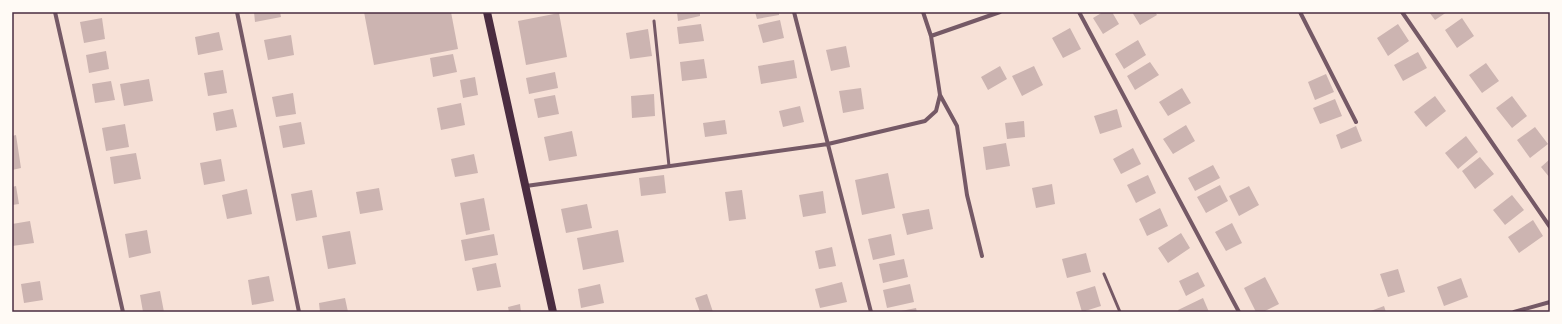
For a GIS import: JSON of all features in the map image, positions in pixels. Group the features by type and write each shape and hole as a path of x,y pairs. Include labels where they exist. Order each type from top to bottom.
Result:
{"main road":[{"path":"487,12 553,312"}],"street":[{"path":"55,12 123,312"},
{"path":"237,12 299,312"},
{"path":"794,12 871,312"},
{"path":"922,12 931,36 940,95 957,126 967,194 982,256"},
{"path":"931,36 1000,12"},
{"path":"1079,12 1239,312"},
{"path":"1300,12 1356,122"},
{"path":"1402,12 1550,227"},
{"path":"525,186 828,144 925,121 936,110 940,95"},
{"path":"1514,312 1550,302"}],"lane":[{"path":"654,21 669,166"},
{"path":"1104,274 1120,312"}],"building":[{"path":"254,12 280,12 281,17 255,22"},
{"path":"364,12 451,12 458,49 374,65"},
{"path":"677,12 700,12 700,16 678,21"},
{"path":"755,12 779,12 779,15 757,19"},
{"path":"1103,12 1112,12 1119,24 1103,34 1093,18"},
{"path":"1132,12 1155,12 1157,15 1140,25"},
{"path":"1429,12 1447,12 1435,20"},
{"path":"559,13 567,57 526,65 518,21"},
{"path":"102,18 105,39 84,43 80,22"},
{"path":"1462,18 1474,36 1457,48 1445,30"},
{"path":"780,20 784,38 763,43 758,25"},
{"path":"701,24 704,41 679,44 677,27"},
{"path":"1398,24 1409,41 1388,56 1377,38"},
{"path":"1070,28 1081,49 1063,58 1052,38"},
{"path":"648,29 652,56 630,59 626,33"},
{"path":"219,32 223,50 198,55 195,37"},
{"path":"291,35 294,55 268,60 264,40"},
{"path":"1138,40 1146,55 1124,69 1115,54"},
{"path":"846,46 850,67 831,71 826,50"},
{"path":"106,51 109,69 89,73 86,55"},
{"path":"1418,52 1427,68 1403,81 1394,65"},
{"path":"453,54 457,72 433,77 430,58"},
{"path":"704,59 707,78 682,81 680,62"},
{"path":"794,60 797,78 761,84 758,66"},
{"path":"1150,62 1159,75 1135,90 1127,76"},
{"path":"1486,63 1499,81 1482,93 1469,75"},
{"path":"1000,66 1007,79 988,90 981,77"},
{"path":"1034,66 1043,85 1022,96 1012,76"},
{"path":"223,70 227,93 208,96 204,73"},
{"path":"555,72 558,88 529,94 526,78"},
{"path":"1326,74 1334,92 1315,100 1308,82"},
{"path":"475,77 478,95 463,98 460,80"},
{"path":"149,79 153,101 124,106 120,84"},
{"path":"111,81 115,100 95,103 92,84"},
{"path":"861,88 864,109 843,113 839,91"},
{"path":"1182,88 1191,103 1168,116 1159,102"},
{"path":"293,93 296,114 276,117 272,97"},
{"path":"654,94 655,116 632,118 631,96"},
{"path":"555,95 559,114 538,118 534,99"},
{"path":"1435,96 1446,111 1426,127 1414,112"},
{"path":"1512,96 1527,116 1512,128 1496,108"},
{"path":"1335,99 1342,116 1320,124 1313,108"},
{"path":"461,103 465,125 441,130 437,108"},
{"path":"800,106 804,122 783,127 779,111"},
{"path":"233,109 237,127 216,131 213,113"},
{"path":"1117,109 1122,127 1100,134 1094,116"},
{"path":"725,120 727,134 705,137 703,123"},
{"path":"1024,121 1025,137 1007,139 1005,123"},
{"path":"301,122 305,144 283,148 279,126"},
{"path":"125,124 129,147 106,151 102,128"},
{"path":"1186,125 1195,141 1173,154 1163,139"},
{"path":"1356,126 1362,141 1341,149 1336,135"},
{"path":"1535,127 1548,144 1530,158 1517,140"},
{"path":"572,131 577,156 549,161 544,137"},
{"path":"16,135 21,168 12,170 12,136"},
{"path":"1466,136 1478,152 1458,169 1445,153"},
{"path":"1006,143 1010,166 986,170 983,147"},
{"path":"1133,148 1141,164 1121,174 1113,159"},
{"path":"136,153 141,179 114,184 110,157"},
{"path":"474,154 478,173 455,177 451,159"},
{"path":"1480,157 1494,174 1475,189 1462,171"},
{"path":"221,159 225,181 204,185 200,163"},
{"path":"1550,159 1550,178 1541,167"},
{"path":"1213,165 1220,178 1195,191 1188,178"},
{"path":"888,173 895,208 862,215 855,180"},
{"path":"664,175 666,193 641,196 639,178"},
{"path":"1148,175 1156,193 1136,203 1127,185"},
{"path":"1052,184 1055,204 1036,208 1032,188"},
{"path":"1220,185 1228,201 1206,213 1197,197"},
{"path":"16,186 19,204 12,205 12,187"},
{"path":"1249,186 1259,205 1239,216 1229,196"},
{"path":"379,188 383,210 360,214 356,192"},
{"path":"247,189 252,214 227,219 222,195"},
{"path":"312,190 317,217 296,221 291,194"},
{"path":"742,190 746,219 729,221 725,192"},
{"path":"823,191 826,213 803,217 799,195"},
{"path":"1512,195 1524,210 1505,225 1493,210"},
{"path":"484,198 490,230 466,235 460,203"},
{"path":"587,204 592,228 566,233 561,209"},
{"path":"1160,208 1168,226 1147,236 1139,219"},
{"path":"929,209 933,229 907,235 902,214"},
{"path":"1533,220 1543,236 1519,253 1508,237"},
{"path":"30,221 34,243 12,246 12,224"},
{"path":"1232,223 1242,243 1226,251 1215,232"},
{"path":"147,230 151,253 129,258 125,234"},
{"path":"618,230 624,262 583,270 577,238"},
{"path":"350,231 356,264 328,269 322,236"},
{"path":"1181,233 1190,248 1168,263 1158,248"},
{"path":"494,234 498,255 465,261 461,240"},
{"path":"891,234 895,255 873,260 868,239"},
{"path":"832,247 836,266 819,269 815,251"},
{"path":"1086,253 1091,272 1067,278 1062,259"},
{"path":"904,259 908,277 883,283 879,264"},
{"path":"496,263 501,287 477,291 472,268"},
{"path":"1398,269 1405,292 1388,297 1380,274"},
{"path":"1198,272 1205,286 1186,296 1179,281"},
{"path":"269,276 274,301 252,305 248,280"},
{"path":"1265,277 1279,304 1263,312 1256,312 1244,288"},
{"path":"1461,278 1468,297 1444,306 1437,287"},
{"path":"40,281 43,300 24,303 21,284"},
{"path":"842,282 847,302 820,308 815,289"},
{"path":"600,284 604,303 581,308 578,289"},
{"path":"910,284 914,302 887,308 883,290"},
{"path":"1095,286 1101,306 1082,312 1076,292"},
{"path":"160,291 164,312 143,312 140,295"},
{"path":"707,294 713,312 700,312 695,298"},
{"path":"345,298 348,312 320,312 319,303"},
{"path":"1203,298 1209,312 1179,312 1178,310"},
{"path":"520,304 521,312 509,312 508,307"},
{"path":"1384,306 1386,312 1368,312"},
{"path":"916,308 917,312 901,312 901,311"}]}
